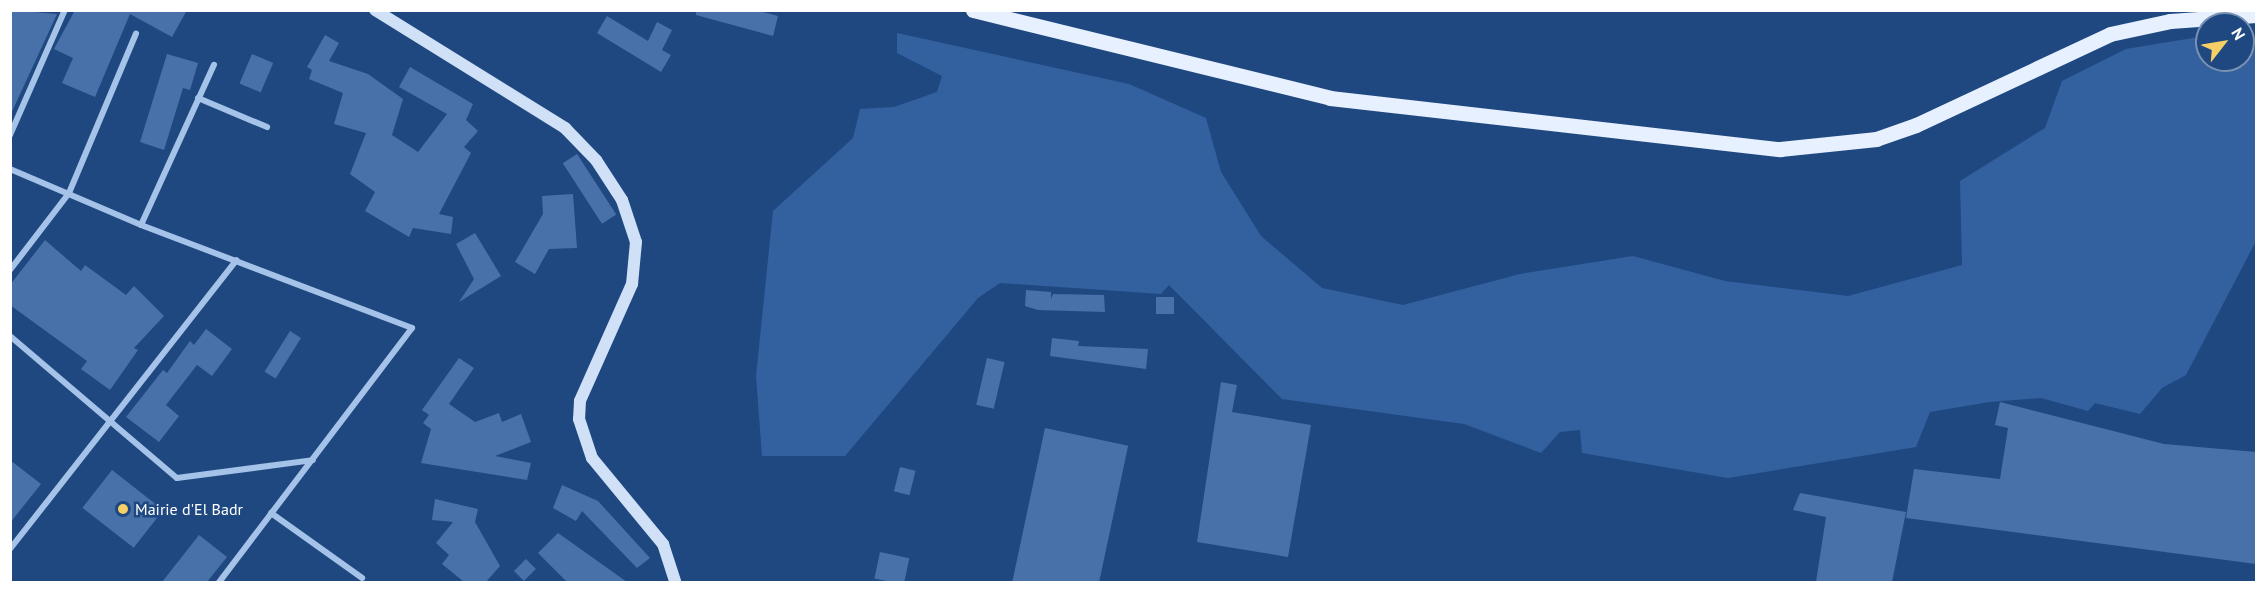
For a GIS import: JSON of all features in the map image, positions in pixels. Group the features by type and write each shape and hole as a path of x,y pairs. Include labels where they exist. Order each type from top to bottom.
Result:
{"main road":[{"path":"375,10 565,128 596,160 622,200 636,242 632,284 580,401 579,419 592,458 663,544 675,582"},
{"path":"973,10 1330,98 1780,149 1876,139 1916,125 2110,34 2170,21 2256,15"}],"street":[{"path":"10,135 65,10"},
{"path":"10,270 69,193 136,34"},
{"path":"141,225 214,65"},
{"path":"198,99 267,127"},
{"path":"10,169 141,225 412,328 219,582"},
{"path":"10,549 237,260"},
{"path":"10,336 177,478 313,460"},
{"path":"271,513 362,578"}],"shaded area":[{"path":"897,33 1129,84 1206,118 1221,172 1261,236 1322,288 1403,305 1520,274 1633,256 1725,281 1848,296 1962,265 1960,181 2045,128 2062,81 2126,49 2195,38 2195,72 2255,72 2256,47 2256,241 2186,375 2162,388 2140,414 2095,403 2088,411 2041,398 1989,402 1930,412 1916,447 1728,478 1582,453 1580,430 1560,432 1541,453 1464,424 1282,399 1169,285 1161,294 1000,283 978,298 845,456 762,456 756,376 773,211 853,138 860,109 894,107 937,92 942,76 897,53"}],"building":[{"path":"10,10 57,14 10,116"},
{"path":"75,10 187,10 172,37 130,14 95,97 62,83 73,58 54,49"},
{"path":"696,10 756,10 778,16 773,36 696,15"},
{"path":"607,16 648,41 657,22 672,30 662,50 671,55 661,72 597,33"},
{"path":"325,35 339,43 329,61 368,74 403,99 392,135 418,152 447,114 399,87 410,67 473,104 466,120 478,131 464,147 471,153 439,214 453,217 451,234 413,228 409,237 365,211 375,192 350,174 366,133 334,124 343,93 309,79 312,70 307,67"},
{"path":"167,54 198,63 190,90 183,88 164,150 140,142"},
{"path":"252,54 273,63 261,92 239,83"},
{"path":"577,154 616,214 602,224 563,163"},
{"path":"573,194 577,248 549,249 535,274 515,262 543,214 542,196"},
{"path":"475,233 501,276 459,302 474,279 456,244"},
{"path":"45,240 81,271 85,265 126,295 134,286 164,316 134,348 138,350 110,390 81,369 87,361 10,305 10,285"},
{"path":"1026,290 1051,292 1051,299 1053,294 1104,295 1105,312 1038,310 1025,306"},
{"path":"1156,297 1174,297 1174,314 1156,314"},
{"path":"206,329 232,349 212,376 197,365 166,405 179,416 159,442 126,417 163,370 167,373 190,341 194,345"},
{"path":"290,331 301,338 276,379 265,372"},
{"path":"1052,338 1079,341 1078,346 1148,349 1146,369 1050,356"},
{"path":"459,358 474,368 449,404 475,422 499,413 502,422 521,414 531,442 495,456 531,463 527,480 421,463 431,429 423,423 429,415 422,410"},
{"path":"987,358 1005,362 994,409 976,405"},
{"path":"1221,382 1237,385 1232,412 1311,425 1288,557 1197,542"},
{"path":"2000,402 2164,444 2256,452 2256,564 1906,518 1914,469 2000,479 2008,428 1995,425"},
{"path":"1045,428 1128,446 1099,582 1012,582"},
{"path":"10,460 41,484 10,523"},
{"path":"900,467 916,471 909,495 894,491"},
{"name":"Mairie d'El Badr","path":"112,470 163,510 134,548 82,508"},
{"path":"562,485 598,501 650,558 637,568 582,511 576,521 553,508"},
{"path":"1800,493 1906,512 1892,582 1816,582 1826,517 1793,510"},
{"path":"435,499 478,509 475,522 500,566 486,582 464,582 442,564 449,555 436,543 453,522 432,520"},
{"path":"558,533 627,582 567,582 538,553"},
{"path":"199,535 227,557 207,582 162,582"},
{"path":"880,552 909,558 904,582 874,578"},
{"path":"526,559 536,569 524,581 514,571"}],"place":[{"name":"Mairie d'El Badr","path":"123,509"}]}
